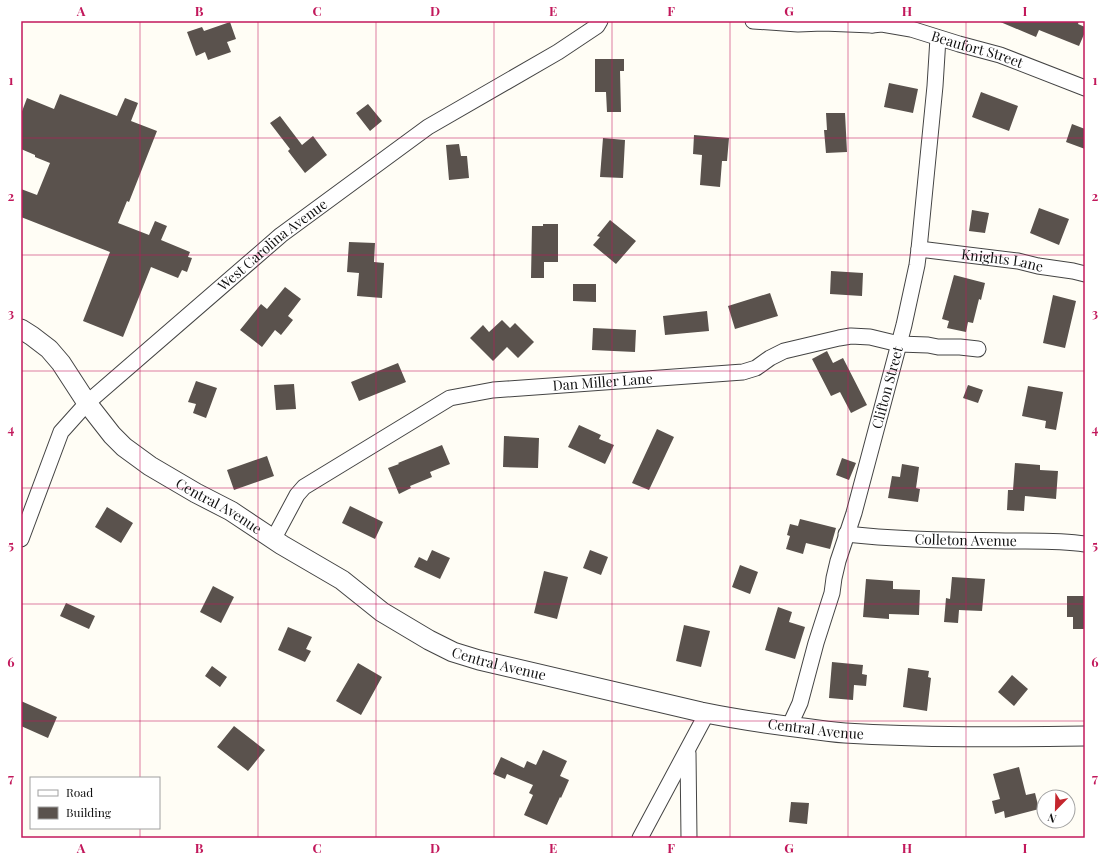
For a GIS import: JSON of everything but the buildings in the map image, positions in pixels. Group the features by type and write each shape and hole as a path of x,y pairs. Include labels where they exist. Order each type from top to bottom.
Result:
{"street":[{"name":"West Carolina Avenue","path":"21,539 61,432 87,403 281,236 309,214 428,127 558,52 597,26 600,21"},
{"name":"Beaufort Street","path":"753,21 798,24 869,23 911,29 1000,55 1085,88"},
{"name":"Clifton Street","path":"789,727 800,702 816,643 832,593 835,572 854,513 899,344 917,265 935,86 938,38"},
{"name":"Knights Lane","path":"919,249 1018,260 1038,266 1085,274"},
{"name":"Central Avenue","path":"21,329 48,349 62,363 87,403 112,436 124,447 150,466 196,493 231,511 274,538 282,545 342,580 382,612 429,640 453,652 495,664 727,718 789,727 844,733 913,736 1085,736"},
{"name":"Dan Miller Lane","path":"274,538 297,495 304,487 450,398 492,390 744,372 756,368 770,358 784,351 851,336 870,337 899,344 978,349"},
{"name":"Colleton Avenue","path":"846,534 945,541 1021,541 1085,544"},
{"path":"640,838 688,751 707,713"},
{"path":"688,751 689,838"}]}
